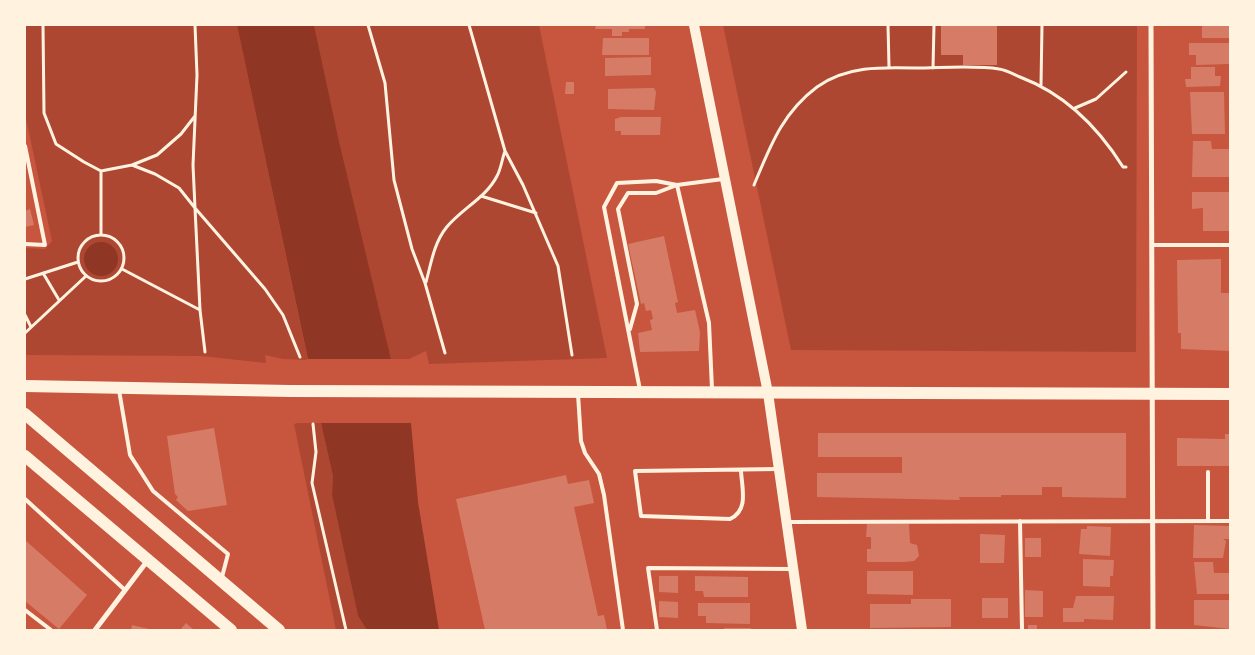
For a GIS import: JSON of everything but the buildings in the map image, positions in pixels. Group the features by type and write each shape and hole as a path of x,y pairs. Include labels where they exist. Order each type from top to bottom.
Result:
{"main road":[{"path":"694,25 768,393 802,630"},
{"path":"25,386 417,392 1230,394"},
{"path":"25,414 220,582 279,630"},
{"path":"25,456 231,630"}],"street":[{"path":"1151,25 1154,394 1153,630"},
{"path":"95,630 148,560"}],"lane":[{"path":"25,146 45,245 25,244"},
{"path":"630,329 637,304 618,208 628,193 656,193 677,185 725,178"},
{"path":"640,392 630,329 604,207 617,184 656,182 677,185"},
{"path":"677,185 708,322 712,392"},
{"path":"1153,245 1230,245"},
{"path":"119,388 130,455 153,491 228,554 220,582"},
{"path":"578,391 581,441 584,453 599,474 604,495 623,630"},
{"path":"741,471 742,509 738,515 730,519 641,516 635,471 778,469"},
{"path":"1208,472 1208,521"},
{"path":"25,500 125,590"},
{"path":"1020,521 1022,630"},
{"path":"786,522 1230,521"},
{"path":"657,630 648,568 793,569"},
{"path":"25,610 51,630"}],"path":[{"path":"43,25 44,113 56,144 101,171 132,165 157,155 181,134 195,116"},
{"path":"195,25 197,75 195,208 200,310 205,352"},
{"path":"368,25 385,83 394,180 412,249 426,283 445,353"},
{"path":"469,25 505,150 536,213 558,266 572,355"},
{"path":"888,25 889,67"},
{"path":"933,68 934,25"},
{"path":"1041,85 1042,25"},
{"path":"754,185 773,138 797,104 818,86 848,72 871,67 999,69 1041,85 1075,108 1105,139 1123,167 1126,167"},
{"path":"1075,108 1096,99 1126,72"},
{"path":"426,283 436,247 444,230 481,196 497,176 505,150"},
{"path":"132,165 155,174 179,188 265,288 283,315 300,357"},
{"path":"101,171 101,235"},
{"path":"481,196 536,213"},
{"path":"101,235 108,236 121,246 124,261 122,269 106,281 86,276 78,262 81,246 93,236 101,235"},
{"path":"25,279 78,262"},
{"path":"122,269 200,310"},
{"path":"43,273 59,300"},
{"path":"25,333 86,276"},
{"path":"25,315 31,327"},
{"path":"313,424 316,452 312,483 346,630"}],"shaded area":[{"path":"25,25 237,25 308,360 283,359 265,355 266,363 201,356 25,355 25,248 45,249 52,241 25,114"},
{"path":"237,25 314,25 339,141 391,359 370,359 384,423 411,423 418,502 439,630 367,630 358,616 332,495 333,476 321,423 330,423 318,359 308,359"},
{"path":"314,25 539,25 607,358 429,364 426,351 409,359 391,359 339,141"},
{"path":"723,25 1137,25 1136,352 791,350"},
{"path":"101,242 113,247 118,259 113,271 101,276 89,271 84,259 89,247"},
{"path":"321,423 333,476 332,495 358,616 367,630 336,630 294,424"}],"pier":[{"path":"306,359 393,359 391,362 373,362 385,420 411,420 413,423 319,423 328,420 316,362 308,362"}]}
